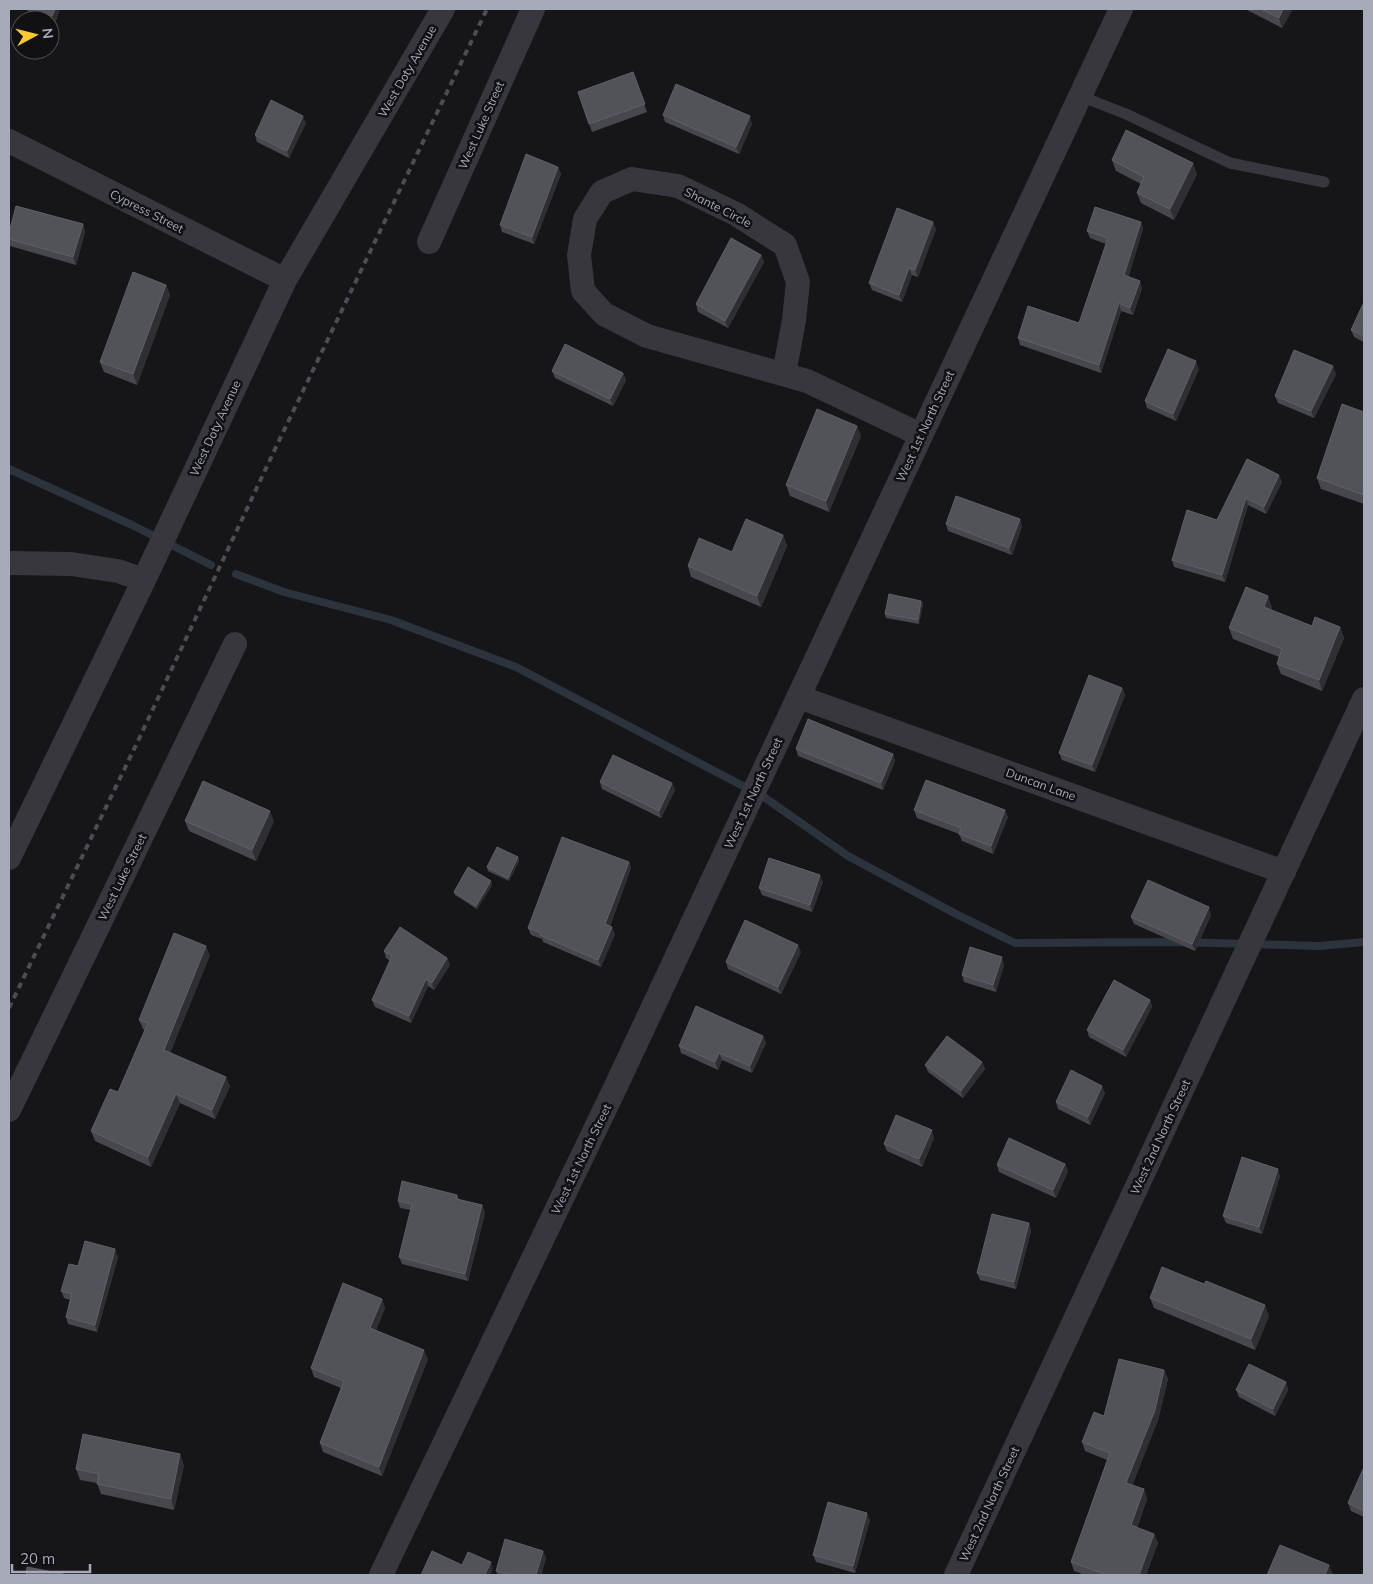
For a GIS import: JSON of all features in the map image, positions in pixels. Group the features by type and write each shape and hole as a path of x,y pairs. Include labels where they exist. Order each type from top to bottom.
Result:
{"street":[{"name":"West Doty Avenue","path":"9,858 144,580 285,280 443,9"},
{"name":"West Luke Street","path":"429,242 533,9"},
{"name":"West 1st North Street","path":"381,1575 615,1088 1121,9"},
{"name":"Cypress Street","path":"9,141 285,280"},
{"name":"Shante Circle","path":"784,374 794,320 798,282 785,245 736,214 678,186 632,179 602,192 585,219 579,255 583,291 604,314 647,336 807,381 921,435"},
{"path":"9,563 71,564 118,572 144,580"},
{"name":"West Luke Street","path":"9,1110 234,644"},
{"name":"Duncan Lane","path":"799,697 1284,872"},
{"name":"West 2nd North Street","path":"956,1575 1364,700"}],"lane":[{"path":"1080,96 1126,114 1230,163 1324,182"}],"building":[{"path":"34,9 55,9 55,10"},
{"path":"1261,9 1283,9 1279,18"},
{"path":"633,72 645,104 589,124 578,92"},
{"path":"676,84 750,116 736,147 663,115"},
{"path":"271,100 303,116 287,151 255,135"},
{"path":"1126,130 1193,163 1170,209 1137,193 1144,177 1112,160"},
{"path":"526,154 558,167 532,237 500,225"},
{"path":"16,206 83,224 73,257 9,239"},
{"path":"1095,207 1141,222 1124,275 1140,281 1130,308 1119,303 1099,365 1018,338 1028,306 1079,323 1108,238 1087,231"},
{"path":"897,208 933,222 915,270 909,268 899,295 869,283"},
{"path":"731,238 761,255 725,321 696,304"},
{"path":"133,272 166,285 133,374 100,362"},
{"path":"1364,302 1364,336 1351,330"},
{"path":"565,344 623,373 610,399 552,371"},
{"path":"1168,349 1196,361 1173,414 1145,401"},
{"path":"1294,350 1333,366 1311,411 1275,396"},
{"path":"1342,404 1364,412 1364,495 1317,478"},
{"path":"817,409 857,426 826,501 786,485"},
{"path":"1247,459 1279,475 1264,507 1246,498 1222,575 1172,560 1187,510 1217,520"},
{"path":"956,496 1020,519 1009,548 946,524"},
{"path":"746,519 783,535 757,596 688,566 699,538 732,552"},
{"path":"1246,587 1268,596 1264,607 1312,626 1315,617 1340,627 1319,680 1277,664 1282,649 1229,628"},
{"path":"889,594 921,601 918,620 885,614"},
{"path":"1089,675 1122,688 1092,765 1059,753"},
{"path":"808,719 893,754 881,783 796,749"},
{"path":"613,755 672,783 659,811 600,782"},
{"path":"926,780 1005,810 991,846 959,834 961,828 914,810"},
{"path":"203,781 270,811 252,850 185,821"},
{"path":"562,837 629,862 605,924 612,927 598,960 528,928"},
{"path":"497,847 518,857 508,878 487,867"},
{"path":"769,858 820,875 810,905 759,888"},
{"path":"468,867 491,881 476,906 454,892"},
{"path":"1148,880 1209,907 1192,944 1131,917"},
{"path":"745,920 798,945 778,987 726,962"},
{"path":"400,927 447,958 432,983 426,979 409,1016 372,1000 392,956 384,951"},
{"path":"174,933 206,946 164,1050 226,1077 212,1110 176,1094 148,1157 91,1131 110,1089 118,1092 148,1023 139,1020"},
{"path":"970,947 1002,957 993,985 962,975"},
{"path":"1114,980 1150,1000 1123,1050 1087,1030"},
{"path":"696,1006 763,1036 750,1066 719,1053 715,1062 679,1046"},
{"path":"947,1036 982,1062 961,1091 925,1065"},
{"path":"1071,1070 1102,1086 1088,1117 1056,1102"},
{"path":"896,1115 932,1130 919,1159 884,1144"},
{"path":"1009,1138 1065,1164 1053,1190 997,1165"},
{"path":"1242,1157 1278,1169 1259,1227 1223,1216"},
{"path":"402,1181 457,1195 456,1199 482,1205 465,1274 399,1257 412,1204 398,1201"},
{"path":"992,1214 1029,1223 1014,1282 977,1273"},
{"path":"85,1241 115,1249 95,1325 66,1317 72,1294 61,1291 69,1264 78,1266"},
{"path":"1162,1267 1204,1284 1206,1281 1265,1305 1251,1339 1150,1298"},
{"path":"343,1283 382,1299 370,1328 424,1350 379,1467 320,1443 344,1381 311,1368"},
{"path":"1119,1359 1164,1370 1155,1410 1126,1483 1144,1489 1131,1525 1154,1534 1139,1575 1107,1575 1071,1562 1110,1453 1082,1442 1094,1412 1104,1416"},
{"path":"1249,1364 1286,1382 1273,1409 1236,1390"},
{"path":"83,1434 180,1454 171,1499 97,1484 99,1474 76,1469"},
{"path":"1364,1467 1364,1511 1348,1503"},
{"path":"828,1502 867,1513 853,1566 813,1555"},
{"path":"505,1539 543,1551 536,1575 512,1575 496,1571"},
{"path":"1280,1545 1329,1565 1325,1575 1267,1575"},
{"path":"432,1551 462,1565 468,1552 491,1562 485,1575 421,1575"},
{"path":"27,1567 68,1575 26,1575"}],"waterway":[{"path":"9,469 132,525 211,565"},
{"path":"236,574 284,592 391,620 516,667 764,797 848,856 956,914 1015,943 1182,942 1319,946 1364,942"}],"railway":[{"path":"9,1008 487,9"}]}
